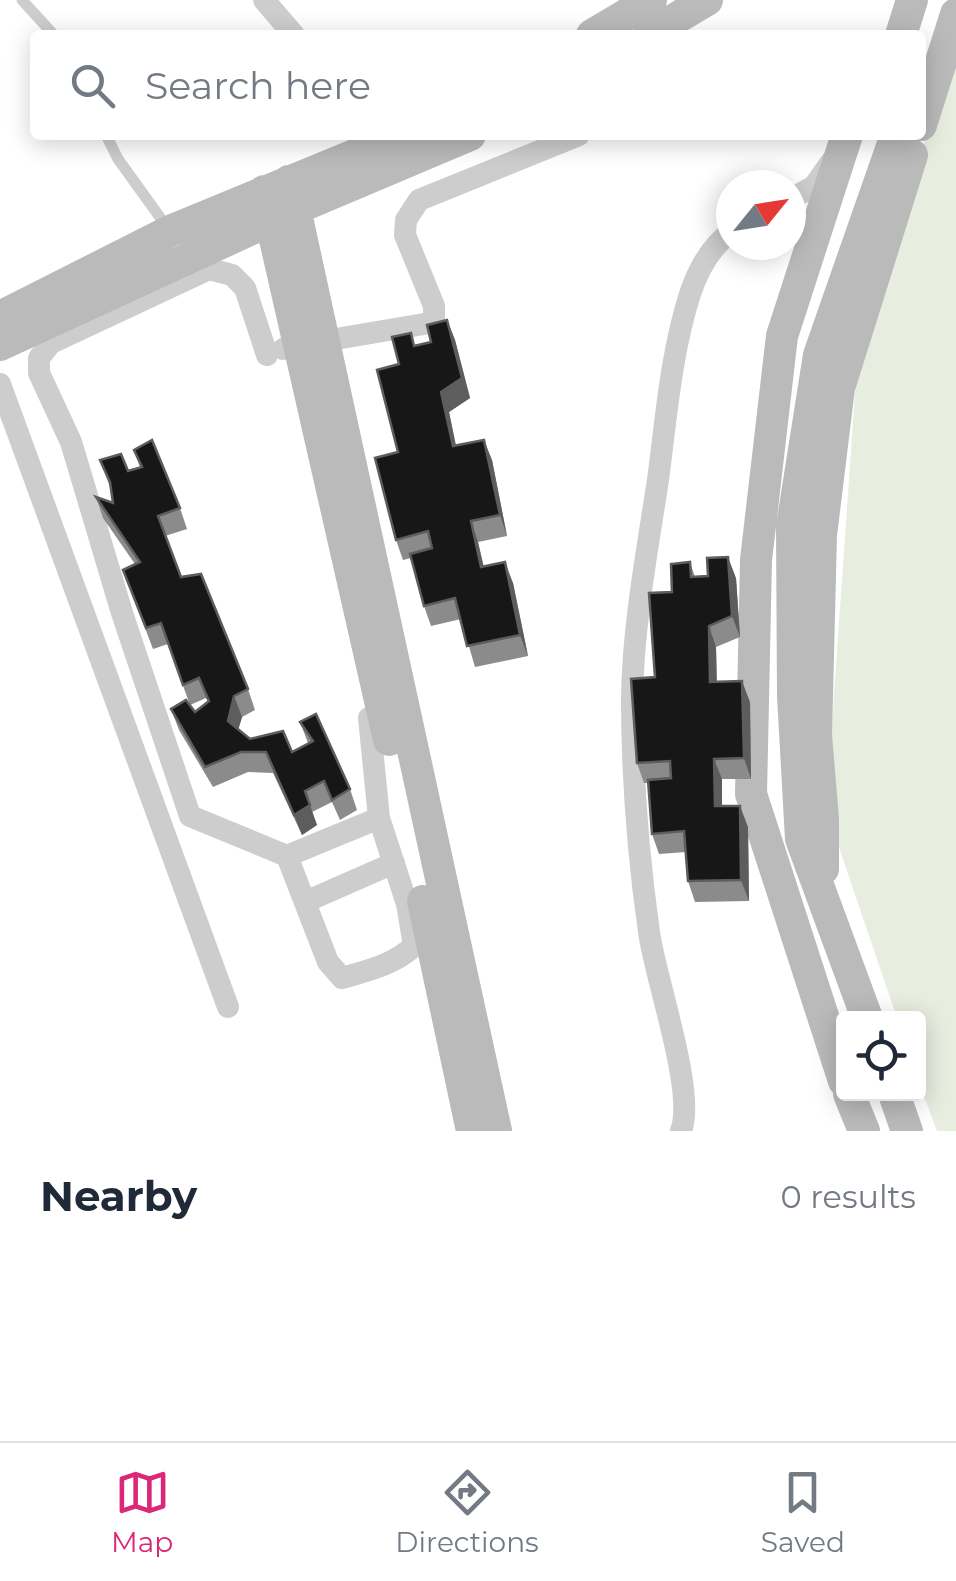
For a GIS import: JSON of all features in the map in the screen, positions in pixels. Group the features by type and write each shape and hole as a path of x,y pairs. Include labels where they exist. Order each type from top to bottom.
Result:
{"street":[{"path":"264,0 290,30"},
{"path":"600,30 651,0"},
{"path":"881,30 890,0"},
{"path":"903,30 912,0"},
{"path":"926,49 943,0"},
{"path":"655,30 695,3"},
{"path":"926,109 956,14"},
{"path":"0,345 280,200 385,140"},
{"path":"0,317 170,231 280,200 455,140"},
{"path":"293,347 430,323 434,306 405,234 406,220 419,200 567,140"},
{"path":"806,191 832,160 834,140"},
{"path":"836,1056 751,794 756,560 782,336 846,140"},
{"path":"772,859 774,526 800,356 867,140"},
{"path":"864,1011 801,840 793,696 792,526 819,355 894,140"},
{"path":"822,898 823,819 816,735 820,535 839,388 916,140"},
{"path":"280,200 293,347 393,707 496,1131"},
{"path":"681,1131 686,1118 680,1078 647,914 632,778 632,692 672,378 690,294 707,256 716,247"},
{"path":"293,347 232,275 209,268 51,343 39,358 39,374 72,442 122,613 190,816 287,856 379,818"},
{"path":"0,384 228,1007"},
{"path":"287,856 328,962 342,978 383,967 402,958 414,946 407,904 379,818 369,718 393,707"},
{"path":"393,707 472,1131"},
{"path":"305,902 394,863"},
{"path":"852,1101 864,1131"},
{"path":"897,1101 908,1131"}],"lane":[{"path":"22,0 49,30"},
{"path":"109,140 170,231"}],"shaded area":[{"path":"956,43 956,1131 937,1131 926,1101 926,1011 895,1011 826,809 858,351"}],"building":[{"path":"447,320 462,378 441,392 453,446 484,440 500,515 471,521 481,567 505,562 520,635 467,646 455,598 424,606 410,554 432,548 428,531 396,540 375,458 398,452 377,370 399,364 392,337 411,333 414,346 431,342 427,325"},
{"path":"152,440 180,508 158,516 181,577 201,574 248,689 234,696 228,721 250,739 283,731 292,752 313,741 300,722 316,714 350,789 332,800 324,781 305,791 310,805 294,815 266,752 241,752 205,767 171,709 186,700 195,712 209,701 199,678 183,685 161,623 146,628 123,570 140,562 96,497 113,503 110,482 100,460 121,454 128,471 142,467 134,450"},
{"path":"728,557 732,616 709,626 710,682 742,681 744,758 714,759 715,806 740,806 741,880 688,881 684,831 652,834 648,780 671,778 670,761 637,763 631,679 655,677 649,593 672,592 671,564 690,562 691,577 708,576 707,558"}]}
